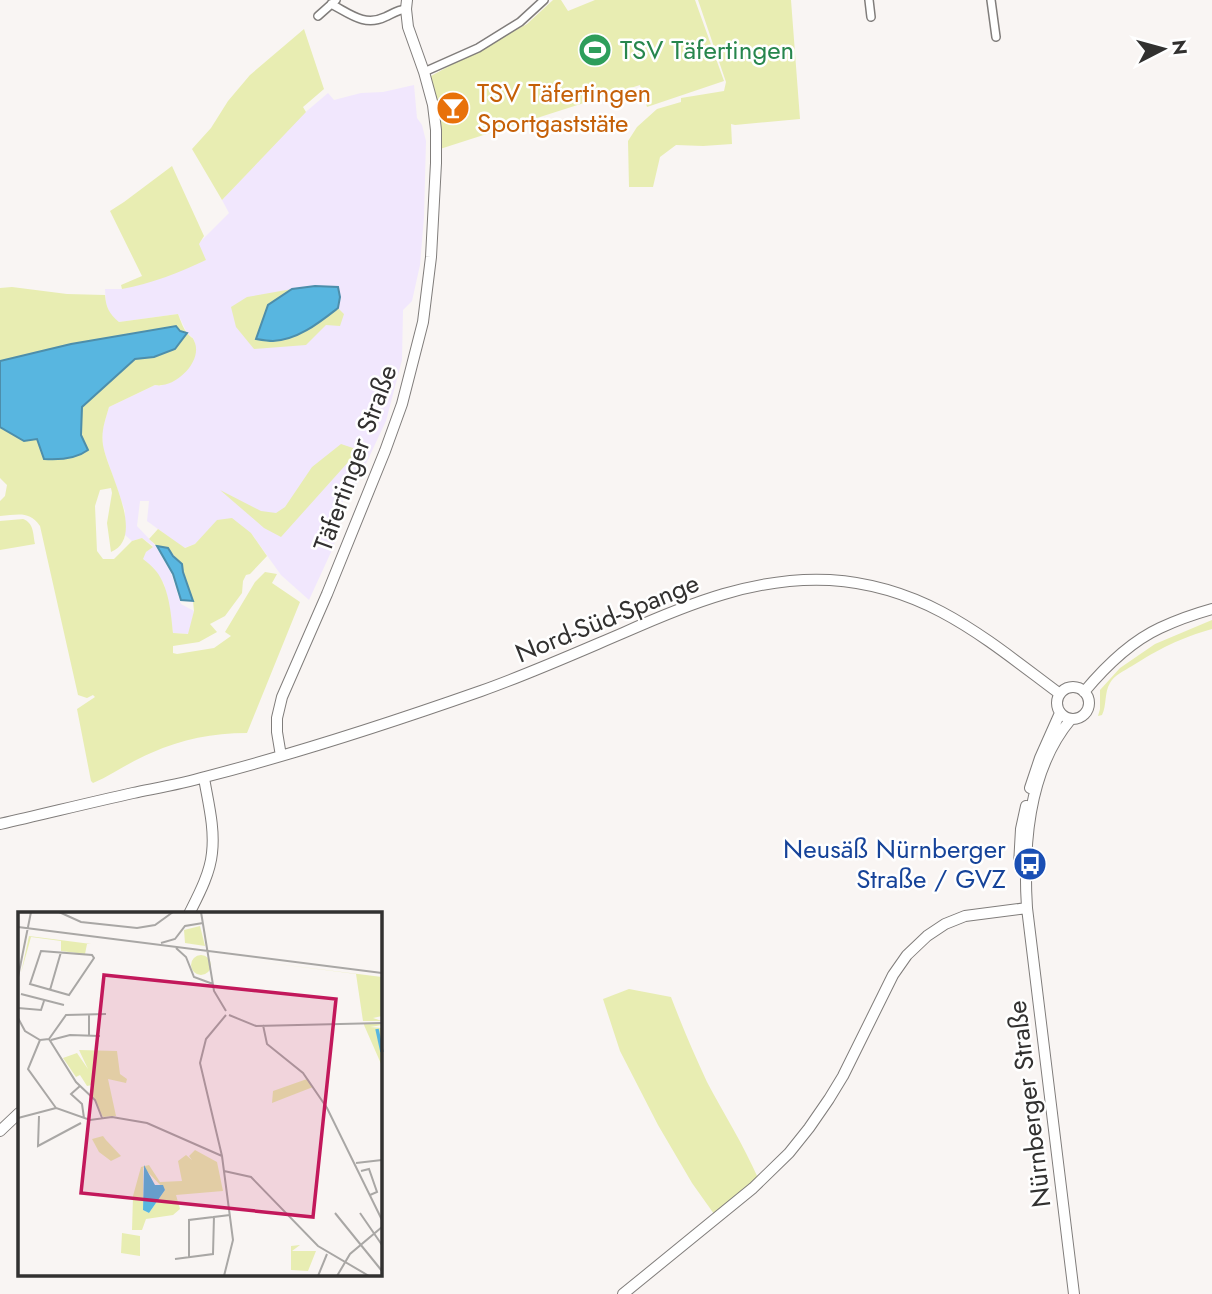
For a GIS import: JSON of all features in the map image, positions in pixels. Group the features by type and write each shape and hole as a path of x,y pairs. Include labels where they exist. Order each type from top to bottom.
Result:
{"street":[{"path":"424,72 478,48 520,22 544,0"},
{"path":"869,0 871,17"},
{"path":"991,0 996,37"},
{"path":"318,16 334,2 365,22 375,21 406,5"},
{"name":"Täfertinger Straße","path":"281,756 277,718 282,697 385,451 402,404 423,322 431,257 436,130 433,105 411,36 406,5"},
{"name":"Nord-Süd-Spange","path":"0,824 204,778 281,756 512,680 654,619 708,599 741,589 784,581 830,580 869,585 918,600 950,615 1060,694"},
{"path":"1084,692 1120,656 1142,639 1185,617 1212,609"},
{"path":"1072,687 1084,692 1089,701 1087,711 1079,718 1071,719 1060,713 1057,704 1060,694 1072,687"},
{"path":"1034,785 1040,758 1060,713"},
{"path":"1034,785 1054,745 1071,719"},
{"path":"190,912 212,856 213,836 204,778"},
{"name":"Nürnberger Straße","path":"1034,785 1024,873 1074,1294"},
{"path":"623,1294 753,1188 789,1153 836,1087 893,975 907,955 927,936 945,924 965,916 1027,908"},
{"path":"0,1131 18,1114"}],"shaded area":[{"path":"414,85 417,118 422,125 426,141 420,265 412,301 403,310 402,360 386,421 356,485 350,488 343,500 340,526 332,550 309,600 281,575 251,533 217,521 195,544 184,548 147,521 149,501 140,501 137,526 155,545 171,573 181,604 194,611 189,634 173,633 164,584 155,570 142,559 153,546 142,538 132,541 125,535 125,511 103,448 102,431 109,407 155,385 161,386 194,339 187,333 178,314 119,322 111,316 106,304 105,289 122,289 206,260 198,244 229,213 222,200 301,116 328,93 334,100"}],"green space":[{"name":"TSV Täfertingen","path":"553,0 561,0 568,11 595,0 695,0 724,81 647,107 640,85 440,149 438,113 429,77 527,24"},
{"path":"698,0 791,0 800,119 731,124 732,144 676,145 660,157 653,187 629,187 628,141 637,127 657,109 681,102 681,98 724,91 726,82"},
{"path":"304,29 324,89 303,107 306,112 222,200 192,149 250,75"},
{"path":"172,166 204,236 199,244 206,260 165,277 122,289 121,285 142,276 110,211"},
{"path":"0,288 67,294 105,295 109,310 119,322 178,314 185,330 193,339 196,351 194,359 178,379 155,385 109,407 103,431 103,445 122,503 126,533 121,544 111,552 107,523 112,493 111,488 100,490 95,506 97,551 103,559 114,559 132,541 142,538 153,547 146,552 143,559 156,571 164,585 169,600 173,633 188,634 194,611 193,601 181,565 168,548 157,546 149,539 158,529 185,548 195,544 217,520 232,518 251,533 267,556 246,575 242,593 225,616 210,624 217,632 199,642 173,646 173,653 177,654 214,648 231,636 225,632 255,582 265,572 277,574 272,583 300,602 247,733 222,734 175,744 144,756 93,783 91,781 77,709 95,697 78,695 40,526 27,516 0,516 0,501 5,496 7,485 0,478 0,427 24,441 38,439 41,446 76,455 83,454 82,407 136,359 154,357 180,331 176,326 0,361"},
{"path":"292,289 268,305 257,339 274,341 320,321 338,308 344,314 340,326 326,325 306,345 254,349 236,327 231,307 247,297"},
{"path":"341,444 359,450 281,537 264,528 220,490 261,511 276,513 285,507 312,467"},
{"path":"23,519 31,526 35,544 0,550 0,521"},
{"path":"1212,620 1212,629 1170,644 1117,675 1108,687 1102,715 1098,716 1100,690 1120,668 1155,644"},
{"path":"629,989 671,997 707,1082 758,1178 714,1214 692,1183 658,1125 620,1051 603,999"}],"water":[{"path":"338,287 338,308 308,329 291,337 273,341 256,339 268,305 292,289"},
{"path":"176,326 187,333 175,349 154,357 135,359 82,407 81,435 88,450 83,453 67,458 44,459 37,439 24,441 0,427 0,361 71,344"},
{"path":"157,546 168,548 182,564 193,601 181,600 173,574"}],"place":[{"name":"TSV Täfertingen","path":"595,50"},
{"name":"TSV Täfertingen Sportgaststäte","path":"453,108"},
{"name":"Neusäß Nürnberger Straße / GVZ","path":"1030,864"}]}
